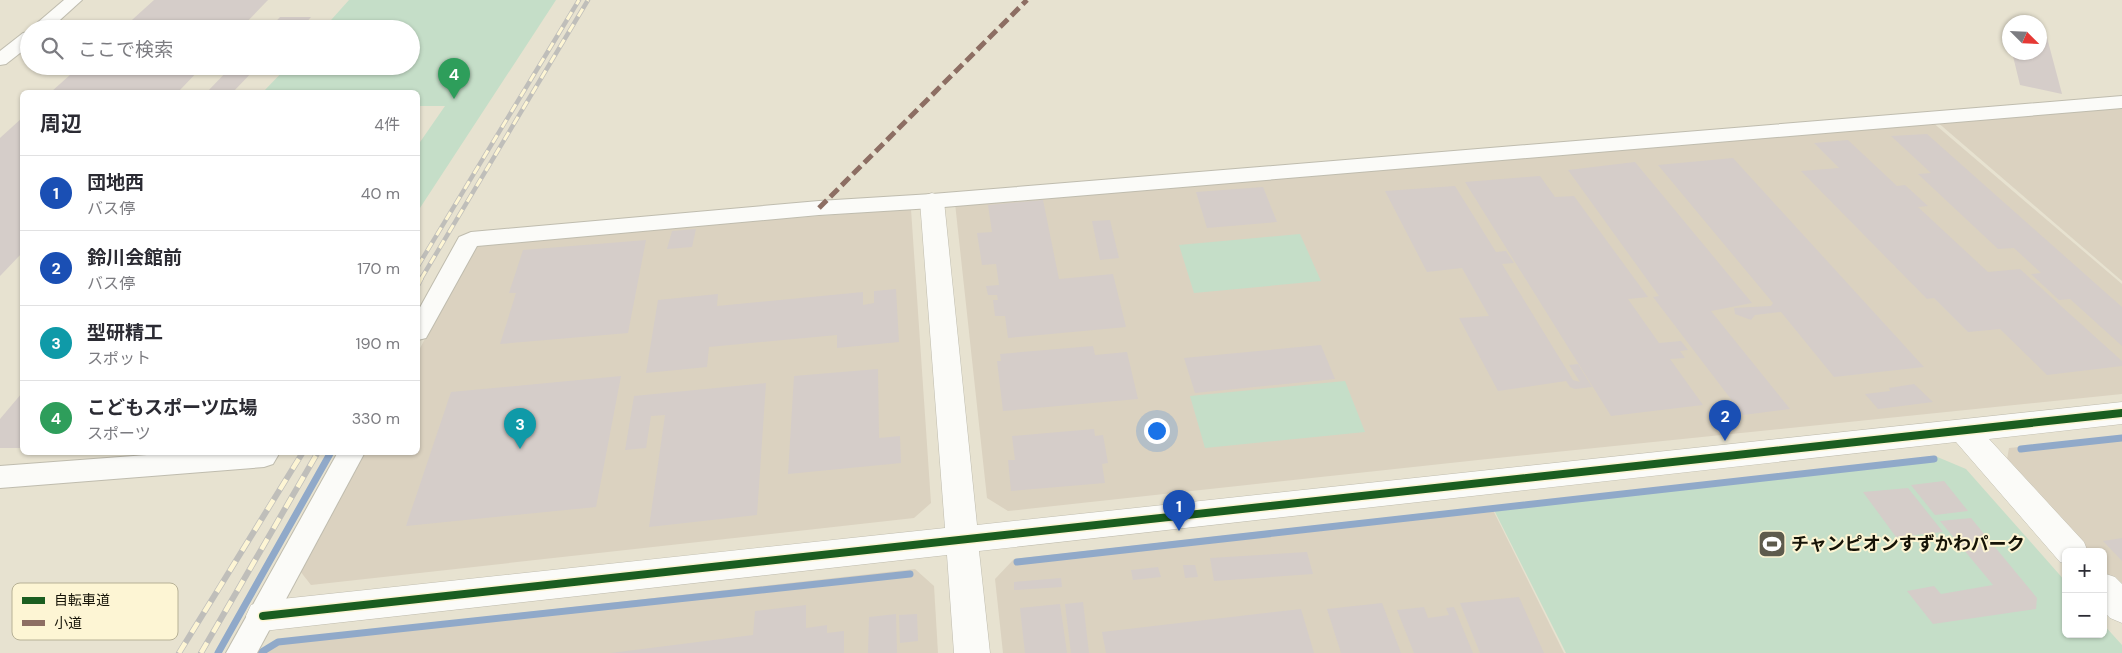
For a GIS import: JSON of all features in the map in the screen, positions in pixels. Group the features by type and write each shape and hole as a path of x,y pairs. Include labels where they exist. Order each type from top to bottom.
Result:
{"street":[{"path":"49,20 74,0"},
{"path":"0,60 20,44"},
{"path":"420,328 467,242 471,240 819,208 932,201 2122,102"},
{"path":"932,201 972,653"},
{"path":"263,616 2122,413"},
{"path":"1964,430 2068,548"},
{"path":"0,477 264,457 265,455"},
{"path":"241,653 350,455"},
{"path":"2107,591 2122,608"}],"shaded area":[{"path":"2122,107 2122,281 1936,121"},
{"path":"1931,121 2122,284 2122,394 1478,460 1008,511 987,498 955,203"},
{"path":"911,209 931,503 914,518 311,585 300,571 362,455 420,455 420,348 474,246 481,242"},
{"path":"2122,437 2122,593 2107,576 2107,548 2081,548 2006,465 2009,448"},
{"path":"1491,506 1564,653 1003,653 995,579 1014,559"},
{"path":"915,569 934,586 938,653 255,653 277,640"}],"green space":[{"path":"349,0 556,0 420,208 420,142 445,106 420,106 420,90 265,90 279,75 420,75 420,20 331,20"},
{"path":"1300,234 1321,281 1194,293 1179,245"},
{"path":"1345,381 1365,432 1205,448 1190,396"},
{"name":"チャンピオンすずかわパーク","path":"1935,456 1966,469 2062,577 2062,638 2107,638 2107,628 2122,645 2122,653 1566,653 1492,506"}],"building":[{"path":"154,0 268,0 249,20 132,20"},
{"path":"280,17 311,17 308,20 277,20"},
{"path":"2047,38 2062,94 2020,85 2014,60 2047,60"},
{"path":"70,75 194,75 180,90 53,90"},
{"path":"223,75 249,75 235,90 209,90"},
{"path":"20,120 20,255 0,276 0,138"},
{"path":"1927,134 2122,307 2122,346 2070,299 2059,300 2031,274 2041,273 2014,248 1998,249 1918,174 1931,173 1891,136"},
{"path":"1848,140 1897,186 1905,185 1928,206 1918,207 1988,272 2020,269 2122,361 2122,366 2047,375 2000,329 1968,332 1934,298 1927,299 1801,171 1839,168 1814,143"},
{"path":"1733,158 1924,367 1834,377 1781,312 1755,315 1751,320 1735,314 1734,308 1771,306 1773,303 1658,165"},
{"path":"1635,162 1752,303 1711,311 1790,409 1743,415 1653,297 1659,296 1568,170"},
{"path":"1540,176 1555,197 1574,196 1648,297 1628,299 1659,343 1681,341 1688,350 1680,351 1685,358 1670,359 1703,405 1611,416 1465,182"},
{"path":"1455,186 1496,252 1506,251 1514,263 1502,264 1573,380 1580,382 1569,365 1578,364 1592,387 1575,389 1570,387 1566,381 1498,391 1459,318 1489,316 1462,268 1427,272 1385,191"},
{"path":"1263,187 1277,222 1207,228 1196,192"},
{"path":"1043,200 1059,279 1113,274 1126,327 1008,338 1005,316 995,316 993,300 998,300 997,295 988,295 986,286 999,285 996,264 982,265 977,233 992,232 988,205"},
{"path":"1110,220 1119,258 1100,260 1092,221"},
{"path":"696,229 692,247 667,249 672,231"},
{"path":"646,240 628,333 500,344 516,293 509,293 523,250"},
{"path":"896,289 899,342 837,348 837,335 709,347 707,367 646,373 658,300 718,294 717,306 863,292 863,305 874,303 874,291"},
{"path":"1321,345 1335,379 1195,393 1184,358"},
{"path":"1093,346 1095,355 1127,352 1138,399 1003,411 997,361 1001,361 1000,354"},
{"path":"878,369 879,438 900,436 901,463 788,474 794,376"},
{"path":"621,376 596,507 406,526 451,392"},
{"path":"766,383 757,515 649,527 665,415 651,416 646,448 625,450 634,396"},
{"path":"1914,384 1933,402 1878,409 1865,394 1890,391 1889,388"},
{"path":"20,395 20,448 0,448 0,419"},
{"path":"1094,429 1095,436 1103,435 1108,463 1102,464 1105,483 1011,491 1008,460 1015,460 1012,436"},
{"path":"1944,481 1968,511 1935,515 1911,485"},
{"path":"1908,488 1943,532 1896,537 1863,492"},
{"path":"1971,518 2037,598 2036,609 1933,624 1907,591 1934,586 1941,594 1993,585 1940,521"},
{"path":"2122,538 2122,561 2103,541"},
{"path":"1307,552 1313,574 1214,581 1210,558"},
{"path":"1183,565 1195,565 1198,577 1185,578"},
{"path":"1158,567 1161,577 1133,580 1131,570"},
{"path":"1061,578 1062,587 1014,590 1014,582"},
{"path":"1519,597 1544,653 1480,653 1460,603"},
{"path":"1083,602 1089,653 1071,653 1065,604"},
{"path":"1382,603 1401,653 1341,653 1327,609"},
{"path":"1060,604 1067,653 1025,653 1020,608"},
{"path":"806,605 806,628 827,625 827,633 844,631 844,653 611,653 753,635 755,611"},
{"path":"1424,607 1428,618 1449,615 1446,608 1454,607 1473,653 1414,653 1397,610"},
{"path":"1301,609 1314,653 1106,653 1102,632"},
{"path":"896,614 897,653 868,653 869,617"},
{"path":"917,614 918,641 900,643 899,615"}],"waterway":[{"path":"2021,449 2122,438"},
{"path":"218,653 329,455"},
{"path":"1017,562 1934,459"},
{"path":"260,653 278,642 910,574"}],"railway":[{"path":"420,263 579,0"},
{"path":"421,279 588,0"},
{"path":"179,653 301,455"},
{"path":"201,653 316,455"}],"marked path":[{"path":"819,208 1027,0"}],"cycle path":[{"path":"263,616 2122,413"}],"place":[{"name":"こどもスポーツ広場","path":"454,99"},
{"name":"鈴川会館前","path":"1725,441"},
{"name":"型研精工","path":"520,449"},
{"name":"団地西","path":"1179,531"},
{"name":"チャンピオンすずかわパーク","path":"1772,544"}]}
